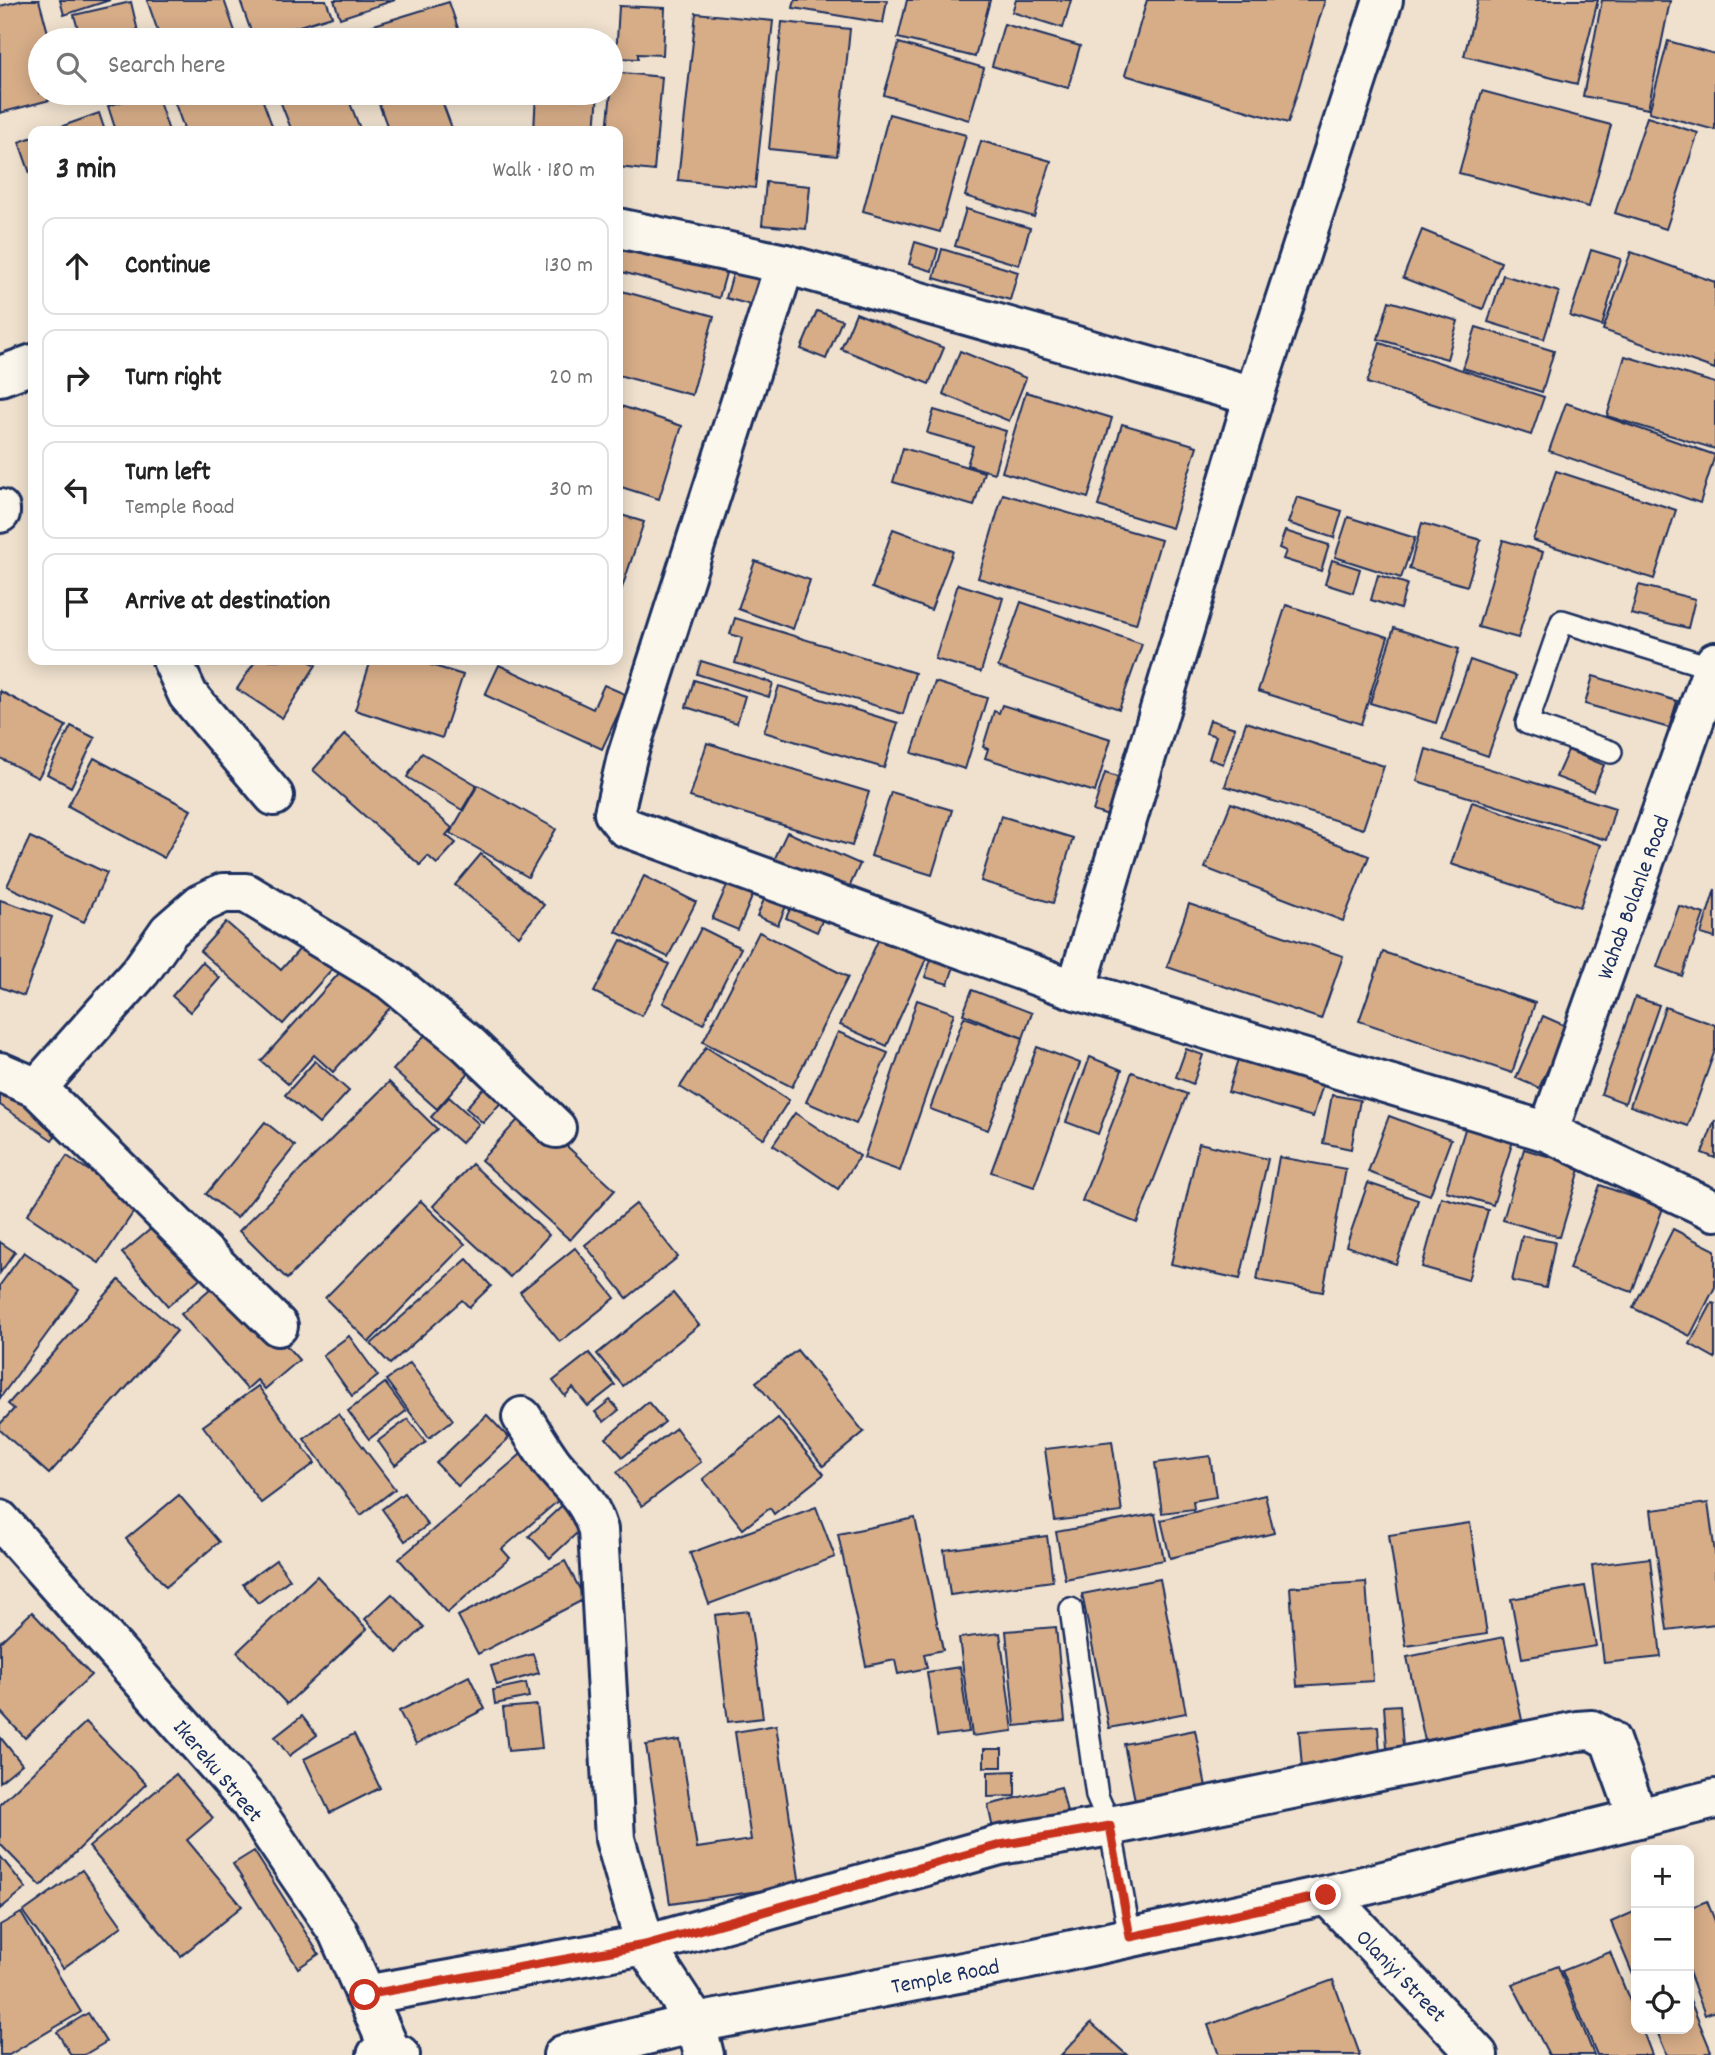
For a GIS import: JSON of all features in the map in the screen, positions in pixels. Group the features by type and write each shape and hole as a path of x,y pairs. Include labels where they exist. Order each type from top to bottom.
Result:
{"street":[{"path":"1076,990 1254,396 1383,0"},
{"path":"623,229 785,264 1254,396"},
{"path":"785,264 626,757 614,813 625,827 1076,990 1548,1132 1715,1211"},
{"path":"0,376 28,366"},
{"path":"174,665 188,695 274,796"},
{"name":"Wahab Bolanle Road","path":"1548,1132 1714,665"},
{"path":"37,1088 141,971 169,931 200,904 223,893 246,893 390,981 467,1043 556,1128"},
{"path":"0,1072 37,1088 278,1326"},
{"path":"522,1416 552,1463 592,1510 598,1530 615,1839 645,1945 700,2039"},
{"name":"Ikereku Street","path":"6,1538 249,1801 338,1932 389,2054"},
{"path":"365,1995 645,1945 1000,1845 1110,1826 1592,1730 1609,1740 1638,1818"},
{"name":"Temple Road","path":"563,2055 700,2039 1130,1937 1326,1895 1715,1799"},
{"name":"Olaniyi Street","path":"1326,1895 1478,2055"}],"lane":[{"path":"1611,752 1527,723 1562,621 1714,665"},
{"path":"1071,1609 1097,1796 1110,1826 1130,1937"}],"building":[{"path":"23,0 39,0 47,28 28,28 28,105 31,105 0,113 0,6"},
{"path":"60,0 110,0 64,15"},
{"path":"147,0 224,0 234,28 157,28"},
{"path":"240,0 326,0 332,16 293,28 250,28"},
{"path":"334,0 395,0 340,18"},
{"path":"795,0 887,0 883,23 793,8"},
{"path":"907,0 990,0 975,57 898,38"},
{"path":"1016,0 1071,0 1063,28 1012,12"},
{"path":"1147,0 1325,0 1288,123 1125,75"},
{"path":"1478,0 1598,0 1577,84 1464,56"},
{"path":"1602,0 1670,1 1648,109 1583,96"},
{"path":"131,2 137,28 78,28 74,15"},
{"path":"449,2 458,28 364,28"},
{"path":"619,6 665,8 663,55 638,54 638,59 623,58 623,28 618,28"},
{"path":"696,13 773,21 755,188 678,180"},
{"path":"782,22 850,29 837,156 769,149"},
{"path":"1004,24 1080,46 1068,88 992,66"},
{"path":"1668,41 1715,54 1715,130 1649,112"},
{"path":"899,43 984,68 969,120 884,95"},
{"path":"623,73 662,77 654,171 623,168 623,126 608,126 610,105 623,105"},
{"path":"1482,91 1611,125 1589,207 1459,173"},
{"path":"160,105 167,126 114,126 108,106"},
{"path":"176,105 264,105 272,126 183,126"},
{"path":"282,105 351,105 359,126 290,126"},
{"path":"379,105 443,105 451,126 387,126"},
{"path":"535,105 597,105 595,126 534,126"},
{"path":"99,113 103,126 63,126"},
{"path":"889,114 966,135 940,232 863,211"},
{"path":"1647,117 1698,133 1666,229 1615,213"},
{"path":"28,139 28,168 19,142"},
{"path":"981,141 1051,161 1034,217 965,196"},
{"path":"766,182 810,186 806,229 762,225"},
{"path":"966,209 1030,228 1019,265 955,246"},
{"path":"1422,230 1501,262 1483,309 1403,278"},
{"path":"915,242 938,249 932,271 909,264"},
{"path":"623,245 726,273 719,298 623,272"},
{"path":"942,249 1018,272 1010,300 934,278"},
{"path":"1591,250 1621,259 1602,326 1570,316"},
{"path":"1631,252 1715,282 1715,369 1603,330"},
{"path":"734,270 760,277 751,305 726,298"},
{"path":"1503,275 1559,292 1544,339 1488,322"},
{"path":"623,291 714,316 692,395 623,376"},
{"path":"1389,301 1458,321 1447,359 1378,339"},
{"path":"817,311 842,320 826,359 801,349"},
{"path":"856,313 944,348 929,384 841,349"},
{"path":"1476,327 1554,351 1542,392 1463,368"},
{"path":"1380,343 1544,397 1531,435 1367,383"},
{"path":"960,351 1026,378 1009,421 943,394"},
{"path":"1625,356 1715,383 1715,449 1607,416"},
{"path":"1026,392 1112,418 1088,498 1002,472"},
{"path":"1566,403 1715,455 1700,503 1549,451"},
{"path":"623,407 682,426 659,499 623,488"},
{"path":"934,410 1006,431 994,473 967,465 973,446 927,433"},
{"path":"1122,424 1197,446 1172,528 1098,506"},
{"path":"903,448 984,472 974,506 893,482"},
{"path":"1556,471 1676,510 1654,579 1533,540"},
{"path":"1003,494 1161,540 1136,624 978,578"},
{"path":"1297,497 1342,511 1334,538 1288,523"},
{"path":"623,516 644,522 623,585"},
{"path":"1348,517 1415,538 1401,578 1335,557"},
{"path":"1422,523 1481,540 1467,586 1409,569"},
{"path":"893,529 953,551 931,610 872,588"},
{"path":"1285,531 1329,545 1321,571 1283,559 1286,551 1279,548"},
{"path":"1503,540 1543,552 1518,638 1478,627"},
{"path":"1332,560 1360,569 1353,593 1325,584"},
{"path":"755,561 810,580 793,629 738,609"},
{"path":"1378,575 1407,584 1400,609 1371,600"},
{"path":"958,584 1003,598 981,672 935,659"},
{"path":"1639,585 1695,599 1688,628 1631,614"},
{"path":"1021,602 1142,644 1119,709 998,667"},
{"path":"1286,605 1388,637 1361,724 1258,691"},
{"path":"735,618 915,673 903,714 735,663 742,638 730,634"},
{"path":"1394,628 1459,649 1436,723 1370,703"},
{"path":"1470,660 1516,676 1488,756 1442,740"},
{"path":"701,661 773,683 769,697 697,674"},
{"path":"253,665 316,665 282,718 237,689"},
{"path":"369,665 431,665 463,675 442,738 355,710"},
{"path":"499,665 593,709 604,685 627,695 602,749 485,695"},
{"path":"1593,676 1677,701 1669,728 1585,704"},
{"path":"694,680 745,696 737,723 686,707"},
{"path":"935,682 987,698 965,769 912,753"},
{"path":"779,686 898,723 884,768 764,732"},
{"path":"0,691 66,726 38,778 0,758"},
{"path":"1002,705 1111,739 1095,792 985,758 988,749 983,747 994,711 999,713"},
{"path":"1210,720 1235,728 1223,764 1209,759 1216,736 1206,733"},
{"path":"1246,722 1384,766 1363,829 1225,786"},
{"path":"71,726 95,738 71,787 47,774"},
{"path":"345,734 452,828 446,835 456,843 437,864 428,856 420,865 313,770"},
{"path":"707,743 869,792 852,846 690,797"},
{"path":"1426,749 1615,808 1606,840 1417,781"},
{"path":"1568,750 1604,765 1593,791 1556,777"},
{"path":"422,753 477,785 462,810 407,777"},
{"path":"94,758 191,810 164,858 68,806"},
{"path":"1105,773 1120,778 1108,816 1093,811"},
{"path":"478,785 556,829 528,877 450,833"},
{"path":"891,792 952,810 932,875 871,856"},
{"path":"1472,802 1601,845 1580,907 1451,864"},
{"path":"1231,803 1369,856 1343,921 1205,868"},
{"path":"1001,816 1073,838 1053,903 981,881"},
{"path":"787,832 860,864 847,892 774,860"},
{"path":"30,837 107,873 84,922 7,886"},
{"path":"481,854 544,905 519,936 455,885"},
{"path":"733,872 758,883 738,930 712,919"},
{"path":"644,876 696,902 668,957 616,932"},
{"path":"771,883 792,892 778,925 757,916"},
{"path":"1715,889 1715,938 1701,934"},
{"path":"795,898 826,912 817,932 786,918"},
{"path":"0,900 52,917 24,996 0,987"},
{"path":"1189,904 1343,956 1321,1019 1167,967"},
{"path":"1679,906 1704,914 1682,976 1657,967"},
{"path":"226,922 281,970 305,943 333,968 283,1024 200,951"},
{"path":"884,927 931,948 887,1046 840,1025"},
{"path":"701,928 741,948 703,1024 663,1003"},
{"path":"759,932 848,977 792,1087 703,1042"},
{"path":"621,940 669,964 642,1016 594,992"},
{"path":"935,948 958,955 948,984 925,977"},
{"path":"1383,952 1535,1003 1512,1073 1359,1021"},
{"path":"350,961 396,1001 333,1072 314,1055 288,1084 261,1061"},
{"path":"202,962 220,978 190,1012 172,996"},
{"path":"972,990 1032,1013 1023,1038 963,1014"},
{"path":"1635,997 1659,1005 1625,1103 1601,1094"},
{"path":"917,1000 954,1013 900,1171 864,1158"},
{"path":"1665,1007 1715,1025 1715,1050 1688,1126 1630,1106"},
{"path":"1543,1016 1568,1027 1539,1088 1516,1078"},
{"path":"964,1017 1023,1038 988,1130 930,1109"},
{"path":"436,1023 479,1061 437,1109 393,1070"},
{"path":"838,1032 888,1053 856,1124 806,1102"},
{"path":"706,1047 789,1100 764,1139 680,1087"},
{"path":"1037,1047 1080,1063 1034,1187 991,1172"},
{"path":"1186,1049 1203,1055 1193,1084 1176,1077"},
{"path":"1090,1057 1122,1070 1098,1134 1066,1122"},
{"path":"1238,1059 1323,1084 1313,1117 1228,1092"},
{"path":"315,1061 349,1091 319,1124 285,1095"},
{"path":"1132,1072 1187,1094 1137,1223 1082,1201"},
{"path":"496,1074 513,1089 483,1123 466,1108"},
{"path":"389,1082 437,1129 287,1279 239,1231"},
{"path":"7,1083 65,1122 52,1140 0,1105 0,1093"},
{"path":"1332,1095 1360,1100 1351,1149 1323,1143"},
{"path":"449,1097 479,1124 461,1143 431,1117"},
{"path":"527,1110 615,1190 570,1240 481,1160"},
{"path":"795,1113 860,1156 838,1189 773,1145"},
{"path":"1389,1116 1451,1139 1430,1195 1368,1172"},
{"path":"1715,1120 1715,1158 1702,1153"},
{"path":"265,1122 295,1146 237,1218 206,1194"},
{"path":"1466,1126 1513,1141 1493,1205 1446,1191"},
{"path":"1199,1143 1268,1159 1240,1279 1171,1264"},
{"path":"1524,1149 1581,1166 1560,1237 1503,1220"},
{"path":"67,1156 139,1204 99,1263 27,1215"},
{"path":"1279,1157 1346,1169 1323,1292 1257,1280"},
{"path":"472,1164 549,1235 510,1277 433,1206"},
{"path":"1368,1183 1418,1200 1396,1264 1346,1246"},
{"path":"1600,1185 1663,1208 1632,1292 1569,1269"},
{"path":"1441,1197 1488,1210 1468,1280 1422,1267"},
{"path":"421,1201 465,1244 369,1342 325,1298"},
{"path":"636,1204 678,1257 627,1298 585,1245"},
{"path":"158,1223 204,1275 168,1306 122,1253"},
{"path":"1673,1229 1715,1250 1715,1287 1690,1336 1633,1308"},
{"path":"1522,1236 1555,1242 1546,1288 1512,1281"},
{"path":"0,1242 15,1252 0,1273"},
{"path":"575,1248 615,1298 560,1342 520,1292"},
{"path":"24,1252 79,1290 0,1398 0,1285"},
{"path":"467,1259 491,1286 469,1307 462,1300 390,1364 371,1344"},
{"path":"225,1276 299,1360 265,1389 257,1380 247,1389 181,1314"},
{"path":"119,1280 177,1331 49,1474 0,1430 0,1424 14,1409 8,1404"},
{"path":"673,1293 699,1325 623,1386 597,1354"},
{"path":"1712,1303 1715,1304 1715,1358 1690,1344"},
{"path":"349,1336 378,1376 352,1396 323,1355"},
{"path":"797,1350 864,1432 823,1466 756,1382"},
{"path":"589,1353 615,1385 588,1406 573,1388 565,1396 553,1381"},
{"path":"410,1363 453,1420 429,1438 386,1380"},
{"path":"385,1383 406,1411 369,1439 348,1411"},
{"path":"258,1386 315,1463 261,1503 203,1426"},
{"path":"610,1400 619,1410 604,1422 595,1412"},
{"path":"648,1402 665,1422 623,1457 606,1438"},
{"path":"338,1414 395,1489 361,1515 304,1439"},
{"path":"487,1415 509,1438 458,1486 436,1463"},
{"path":"778,1418 824,1474 774,1514 770,1508 743,1529 703,1479"},
{"path":"408,1419 426,1442 395,1465 378,1441"},
{"path":"676,1428 701,1462 642,1506 617,1472"},
{"path":"1112,1441 1122,1512 1055,1521 1045,1449"},
{"path":"527,1449 566,1494 502,1549 510,1558 447,1613 399,1559"},
{"path":"1210,1456 1216,1497 1193,1501 1194,1509 1162,1513 1155,1463"},
{"path":"404,1493 428,1525 405,1541 382,1509"},
{"path":"179,1495 219,1542 166,1587 126,1539"},
{"path":"1265,1495 1274,1533 1170,1558 1161,1520"},
{"path":"569,1499 590,1521 550,1558 529,1536"},
{"path":"1708,1503 1715,1553 1715,1624 1667,1630 1651,1510"},
{"path":"816,1507 835,1557 709,1604 690,1553"},
{"path":"1155,1514 1164,1560 1065,1579 1056,1532"},
{"path":"915,1518 943,1650 924,1654 927,1668 898,1674 895,1660 866,1666 838,1534"},
{"path":"1470,1523 1487,1634 1406,1646 1389,1535"},
{"path":"1047,1536 1053,1581 950,1595 944,1550"},
{"path":"1650,1558 1661,1657 1604,1663 1592,1565"},
{"path":"276,1560 290,1579 258,1603 243,1584"},
{"path":"565,1561 585,1599 478,1654 458,1616"},
{"path":"317,1576 367,1629 287,1704 237,1652"},
{"path":"1160,1579 1186,1713 1109,1728 1082,1594"},
{"path":"1366,1582 1373,1681 1297,1686 1290,1587"},
{"path":"1585,1586 1596,1646 1522,1658 1511,1599"},
{"path":"392,1594 424,1627 397,1653 365,1619"},
{"path":"749,1611 763,1718 728,1722 715,1615"},
{"path":"32,1612 91,1675 25,1738 0,1711 0,1642"},
{"path":"1056,1627 1065,1721 1015,1726 1006,1631"},
{"path":"1000,1633 1013,1731 972,1736 959,1638"},
{"path":"1504,1637 1522,1720 1425,1741 1407,1657"},
{"path":"533,1654 539,1673 497,1685 491,1666"},
{"path":"960,1667 969,1732 937,1736 927,1672"},
{"path":"469,1676 485,1709 416,1744 399,1711"},
{"path":"526,1683 529,1697 495,1704 493,1690"},
{"path":"537,1705 542,1748 508,1751 503,1708"},
{"path":"1400,1705 1403,1747 1387,1748 1384,1706"},
{"path":"302,1716 317,1735 289,1756 275,1737"},
{"path":"86,1722 146,1784 41,1886 0,1844 0,1804"},
{"path":"776,1725 800,1885 670,1904 646,1745 680,1740 697,1848 751,1840 735,1732"},
{"path":"1378,1726 1380,1754 1343,1757 1344,1765 1302,1768 1299,1731"},
{"path":"1195,1730 1208,1797 1137,1811 1124,1744"},
{"path":"354,1734 380,1788 330,1813 304,1759"},
{"path":"0,1737 22,1764 0,1782"},
{"path":"984,1749 1002,1749 1002,1767 984,1767"},
{"path":"1015,1771 1015,1796 988,1797 988,1772"},
{"path":"176,1774 213,1818 187,1840 242,1906 181,1956 89,1847"},
{"path":"1061,1787 1068,1816 994,1834 988,1805"},
{"path":"254,1851 319,1954 298,1968 233,1864"},
{"path":"0,1856 26,1888 0,1909"},
{"path":"82,1870 122,1926 63,1968 23,1912"},
{"path":"1707,1901 1715,1921 1715,2011 1705,2015 1694,1985 1694,1906"},
{"path":"21,1913 81,2012 9,2055 0,2055 0,1925"},
{"path":"1631,1913 1631,1970 1611,1922"},
{"path":"1610,1952 1631,2004 1631,2034 1644,2034 1652,2055 1597,2055 1562,1971"},
{"path":"1558,1966 1594,2055 1549,2055 1512,1984"},
{"path":"1333,1980 1360,2055 1219,2055 1208,2025"},
{"path":"1694,2010 1711,2051 1702,2055 1667,2055 1658,2034 1694,2034"},
{"path":"88,2013 106,2042 84,2055 71,2055 57,2032"},
{"path":"1091,2023 1127,2055 1061,2055"}],"route":[{"path":"365,1995 645,1945 1000,1845 1110,1826 1130,1937 1326,1895"}]}
